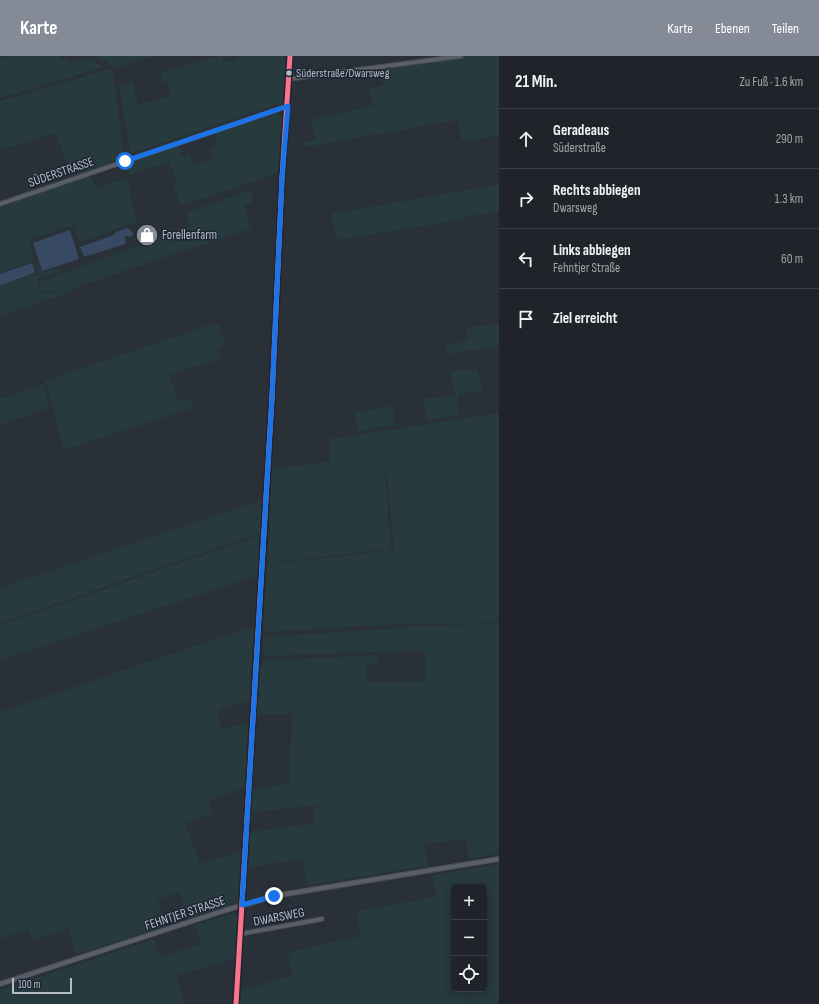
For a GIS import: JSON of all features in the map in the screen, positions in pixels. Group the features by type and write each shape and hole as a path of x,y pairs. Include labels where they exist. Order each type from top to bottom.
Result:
{"street":[{"name":"DWARSWEG","path":"236,1004 272,398 282,178 288,106 290,56"},
{"path":"289,79 461,56"},
{"name":"SÜDERSTRASSE","path":"0,204 288,106"},
{"name":"FEHNTJER STRASSE","path":"0,984 242,905 292,892 499,859"},
{"name":"DWARSWEG","path":"240,934 322,919"}],"green space":[{"path":"7,56 58,56 71,63 84,58 105,67 0,98 0,59"},
{"path":"95,56 155,56 115,68"},
{"path":"222,56 224,62 238,60 238,56 286,56 284,100 282,103 132,153 130,151 119,86 133,82 138,105 171,96 167,82 163,83 160,72"},
{"path":"469,56 499,56 499,136 462,141 458,120 305,147 304,142 316,140 310,120 374,105 369,89 384,85 379,68"},
{"path":"110,69 113,72 124,157 123,159 71,177 56,133 0,150 0,101"},
{"path":"279,112 282,116 278,173 181,206 173,182 177,181 169,162 130,175 127,162 179,145 182,156 190,154 193,165 213,158 210,148 217,145 215,133"},
{"path":"91,175 96,188 127,178 137,222 79,242 74,225 30,239 35,260 0,273 0,207"},
{"path":"499,184 499,211 469,216 454,221 337,240 331,214"},
{"path":"250,190 253,202 244,205 250,229 74,288 74,291 0,316 0,286 35,274 37,270 37,261 41,271 45,272 57,268 60,271 37,280 40,291 46,293 59,292 42,291 39,282 137,246 152,239 190,227 186,213"},
{"path":"218,322 225,345 218,347 222,358 169,375 178,401 192,399 193,408 64,450 55,411 53,411 45,381"},
{"path":"499,323 499,346 447,354 446,346 468,341 466,328"},
{"path":"477,369 482,391 457,394 459,415 427,420 423,399 455,395 450,371"},
{"path":"44,384 49,408 0,425 0,399"},
{"path":"392,406 395,425 358,431 354,413"},
{"path":"499,413 499,623 398,624 265,632 263,628 267,564 394,550 387,475 385,476 391,549 268,563 272,469 329,462 330,439"},
{"path":"263,500 260,533 0,623 0,588"},
{"path":"259,536 257,576 0,660 0,625"},
{"path":"499,624 499,854 469,859 466,839 425,844 428,866 307,885 303,858 248,868 250,832 314,823 313,809 322,805 251,812 251,790 289,783 292,714 257,715 261,664 263,661 377,655 377,664 367,665 367,682 425,681 425,651 266,656 263,653 263,637 404,628 408,626"},
{"path":"254,626 249,700 218,710 220,729 248,723 245,788 209,801 212,813 185,824 200,864 242,851 239,898 237,902 188,919 180,892 158,900 166,926 76,954 69,928 33,941 29,929 0,939 0,712"},
{"path":"499,864 499,1003 241,1004 241,990 292,976 288,952 361,936 356,911 436,897 433,875"},
{"path":"235,913 237,916 235,958 177,976 185,1004 0,1004 0,990 154,939 160,957 201,944 195,925"}],"water":[{"path":"128,228 133,233 130,237 125,236 125,244 84,257 80,247 114,235 116,232"},
{"path":"70,230 79,259 42,271 33,243"},
{"path":"32,263 34,273 0,286 0,274"}],"transit line":[{"path":"236,1004 272,397 282,178 290,56"}],"place":[{"name":"Süderstraße/Dwarsweg","path":"289,73"},
{"name":"Forellenfarm","path":"147,235"}],"route":[{"path":"125,161 288,106 282,178 272,398 242,905 274,896"}]}
